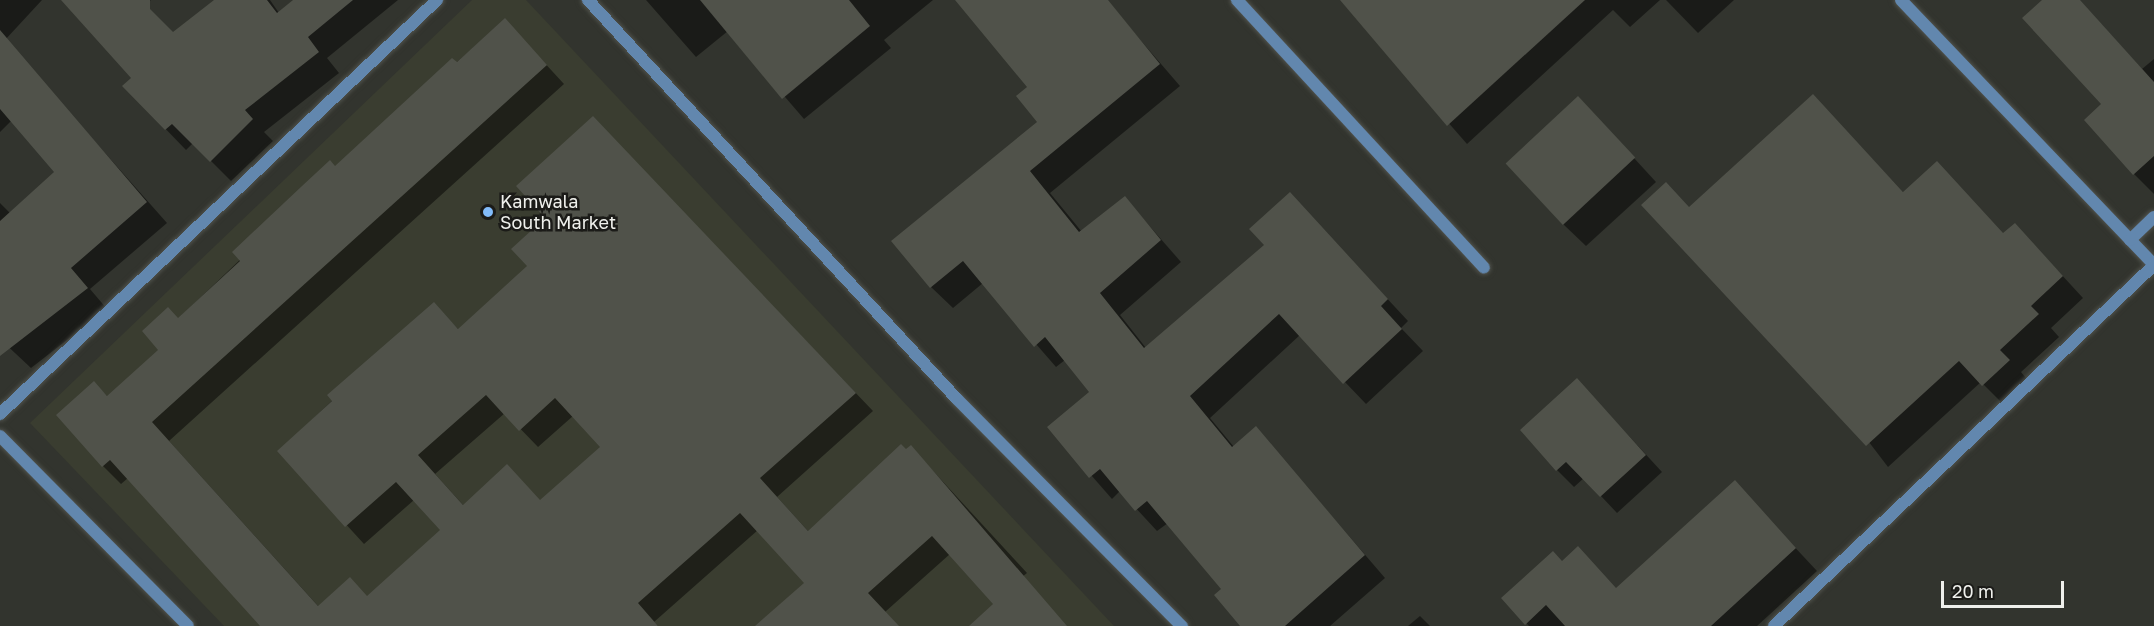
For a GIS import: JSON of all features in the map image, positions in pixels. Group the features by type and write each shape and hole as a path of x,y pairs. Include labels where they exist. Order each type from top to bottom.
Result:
{"street":[{"path":"0,414 437,0"},
{"path":"588,0 957,399 1182,626"},
{"path":"1237,0 1484,268"},
{"path":"1774,626 2154,265 1901,0"},
{"path":"2130,240 2154,217"},
{"path":"0,436 188,626"}],"shaded area":[{"name":"Kamwala South Market","path":"472,0 526,0 1114,626 224,626 30,423"}],"building":[{"path":"61,0 150,0 150,9 173,32 214,0 267,0 277,13 293,0 353,0 308,37 319,52 245,110 253,119 210,162 172,124 165,130 122,86 131,78"},
{"path":"700,0 849,0 870,26 782,99"},
{"path":"955,0 1108,0 1160,64 1030,171 1079,232 1125,196 1161,240 1100,293 1144,348 1264,245 1249,229 1290,192 1388,299 1381,306 1402,329 1343,384 1279,314 1190,396 1232,447 1256,426 1365,555 1285,626 1240,626 1214,595 1221,589 1147,501 1135,511 1100,469 1089,478 1047,427 1089,392 1045,337 1034,347 963,261 930,288 891,241 1037,122 1016,96 1027,87"},
{"path":"1340,0 1585,0 1447,126"},
{"path":"2042,0 2080,0 2154,82 2154,156 2133,175 2084,120 2101,104 2022,18"},
{"path":"505,18 547,65 152,422 318,606 350,577 367,596 440,530 396,482 345,527 277,451 332,401 327,395 434,302 458,329 527,266 511,249 545,218 516,186 593,116 856,393 760,478 808,531 901,444 906,449 911,445 1067,626 969,626 993,604 932,536 868,593 899,626 755,626 804,583 740,513 638,603 658,626 260,626 110,460 102,467 56,415 94,381 107,396 158,350 142,331 168,307 178,318 240,261 232,252 330,160 335,166 452,58 457,62","holes":["486,395 519,431 555,398 600,447 540,500 507,464 463,505 418,455"]},
{"path":"0,30 147,202 71,268 88,288 0,356 0,221 54,172 0,109"},
{"path":"1813,94 1903,192 1937,161 2003,233 2015,223 2063,276 2031,306 2039,314 2000,350 2010,360 1982,386 1959,361 1866,446 1641,205 1666,182 1689,207"},
{"path":"1578,96 1635,157 1563,225 1506,164"},
{"path":"1577,378 1646,455 1600,497 1566,462 1556,471 1520,430"},
{"path":"1735,480 1796,548 1711,626 1565,626 1546,605 1525,625 1501,598 1553,551 1562,561 1578,546 1616,588"}],"place":[{"name":"Kamwala South Market","path":"488,212"}]}
